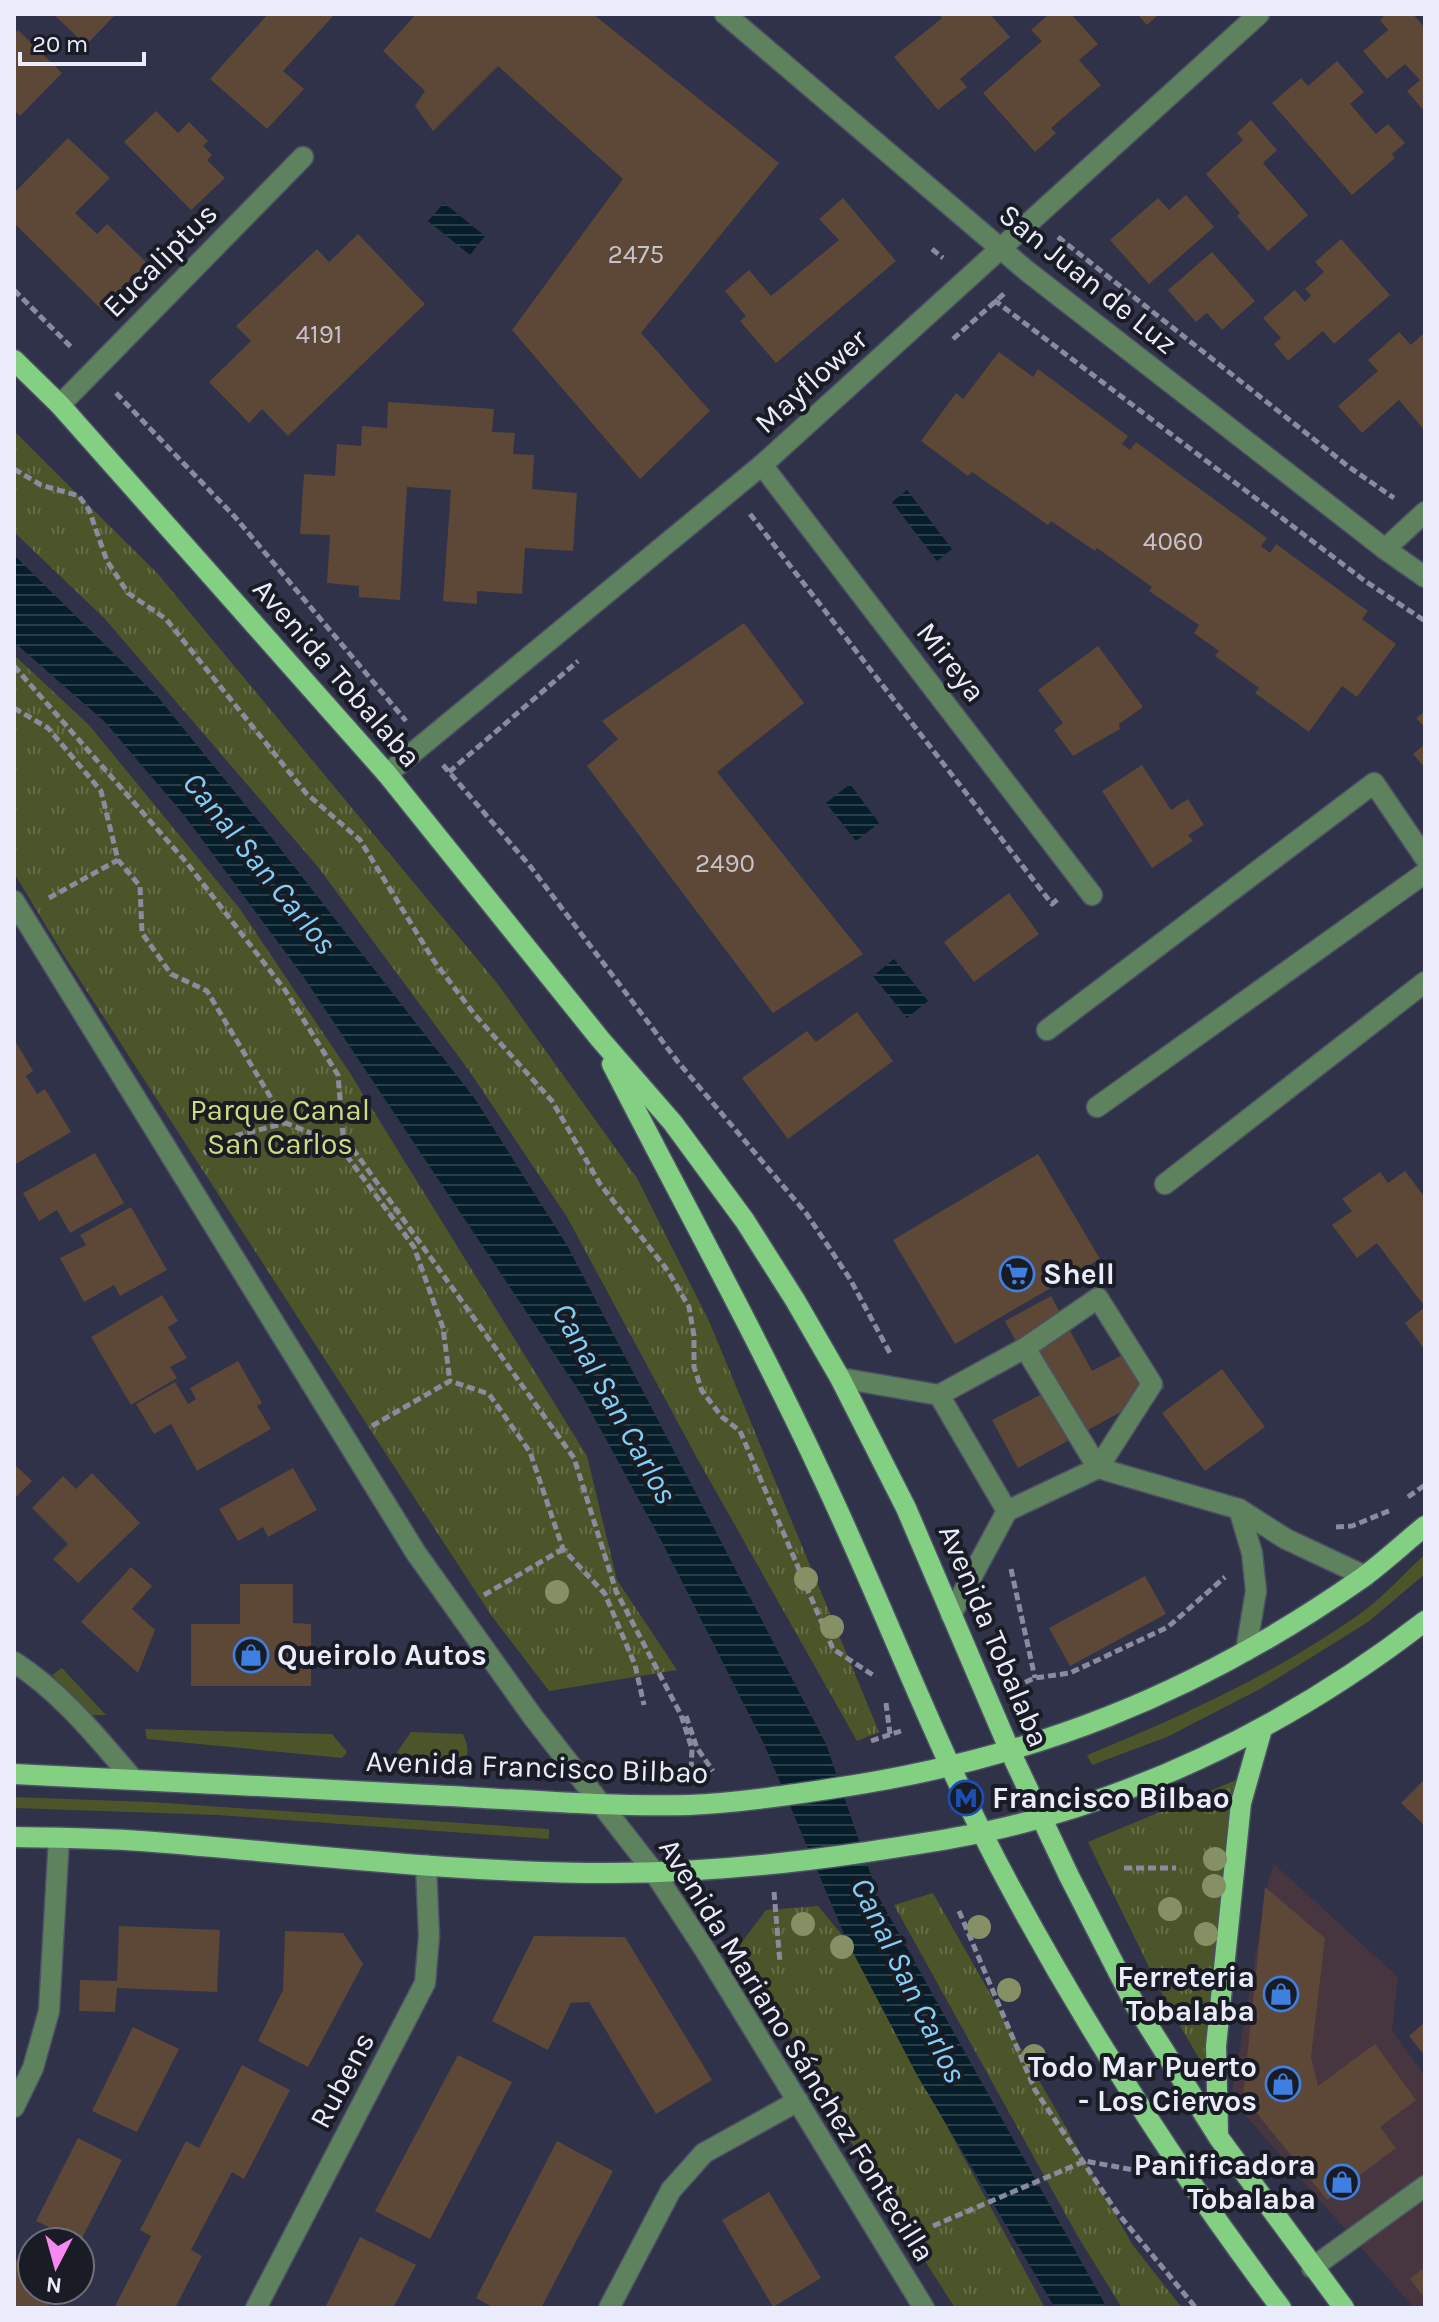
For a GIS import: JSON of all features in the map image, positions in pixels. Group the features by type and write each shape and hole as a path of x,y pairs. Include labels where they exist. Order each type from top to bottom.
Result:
{"main road":[{"name":"Avenida Tobalaba","path":"14,360 60,405 387,774 710,1171 795,1300 840,1378 906,1508 1041,1818 1134,2003 1219,2138 1344,2308"},
{"name":"Avenida Tobalaba","path":"600,1039 822,1475 952,1767 1011,1888 1131,2096 1281,2308"},
{"name":"Avenida Francisco Bilbao","path":"14,1774 601,1804 690,1805 750,1801 867,1784 952,1767 1010,1751 1102,1721 1187,1683 1246,1651 1365,1576 1425,1526"},
{"path":"14,1837 150,1842 426,1865 654,1872 780,1864 889,1849 1041,1818 1169,1773 1262,1729 1324,1693 1425,1621"},
{"path":"1219,2138 1215,2071 1222,1980 1241,1803 1262,1729"}],"street":[{"name":"San Juan de Luz","path":"725,14 1001,250 1425,577"},
{"name":"Mayflower","path":"387,774 762,465 1259,14"},
{"name":"Eucaliptus","path":"60,405 303,157"},
{"name":"Mireya","path":"762,465 1092,895"},
{"path":"1385,549 1422,514"},
{"path":"1047,1030 1374,783 1425,858"},
{"path":"1097,1107 1425,873"},
{"name":"Avenida Mariano Sánchez Fontecilla","path":"18,908 416,1553 533,1717 654,1872 924,2308"},
{"path":"1165,1184 1425,982"},
{"path":"840,1378 939,1395 1025,1348 1098,1298 1152,1384 1098,1468 1007,1511 951,1615"},
{"path":"1025,1348 1098,1468 1239,1509 1286,1539 1365,1576"},
{"path":"939,1395 1007,1511"},
{"path":"1239,1509 1252,1553 1256,1591 1246,1651"},
{"path":"14,1662 87,1725 133,1779"},
{"path":"15,2103 33,2068 49,2011 59,1838"},
{"name":"Rubens","path":"256,2308 425,1983 429,1948 426,1865"},
{"path":"609,2308 671,2190 704,2153 798,2101"},
{"path":"1312,2268 1425,2186"}],"path":[{"path":"1035,220 1349,467 1422,514"},
{"path":"932,249 996,302 1353,571 1425,621"},
{"path":"14,469 41,485 79,496 89,510 107,561 128,593 166,619 306,793 360,840 434,961 475,1015 552,1101 600,1184 654,1251 689,1307 694,1336 694,1367 702,1391 722,1417 740,1431 833,1649 883,1682"},
{"path":"749,513 1052,904"},
{"path":"14,666 187,863 285,990 338,1075 343,1135 574,1458 616,1591 683,1716 695,1748"},
{"path":"14,708 48,728 101,791 118,860 140,886 142,933 171,974 207,991 286,1123"},
{"path":"18,908 118,860"},
{"path":"179,1168 234,1136 286,1123 338,1144 414,1247 443,1328 450,1381"},
{"path":"347,1440 450,1381 489,1394 530,1452 563,1549 605,1594 635,1665 644,1705"},
{"path":"457,1610 563,1549"},
{"path":"885,1695 890,1734"},
{"path":"780,1864 780,1963"},
{"path":"1124,1868 1176,1868"},
{"path":"959,1911 1035,2090 1116,2211 1196,2308"},
{"path":"933,2226 1085,2161 1188,2180"}],"shaded area":[{"path":"1274,1864 1398,1977 1392,2031 1425,2076 1425,2308 1414,2308 1231,2099 1268,1881"}],"green space":[{"path":"14,431 158,574 497,983 637,1178 709,1321 879,1732 857,1741 697,1458 567,1217 470,1072 318,867 105,619 14,532"},
{"name":"Parque Canal San Carlos","path":"14,655 89,725 240,909 350,1073 587,1456 617,1580 677,1670 549,1691 491,1615 410,1491 63,954 14,873"},
{"path":"1425,1554 1425,1574 1368,1622 1262,1688 1167,1737 1092,1765 1087,1755 1226,1693 1325,1637 1375,1602"},
{"path":"62,1668 106,1715 91,1715 52,1675"},
{"path":"145,1729 332,1734 347,1752 342,1758 147,1739"},
{"path":"411,1732 463,1734 468,1751 463,1768 403,1763 397,1752"},
{"path":"1241,1778 1216,2088 1164,1998 1088,1842"},
{"path":"14,1797 150,1802 549,1829 549,1839 217,1815 14,1808"},
{"path":"933,1893 1132,2244 1182,2308 1122,2308 1077,2235 894,1905"},
{"path":"818,1906 847,1941 1045,2308 955,2308 870,2175 738,1947 766,1910"}],"water":[{"path":"444,203 485,236 470,255 428,221"},
{"path":"907,490 952,549 937,561 892,502"},
{"name":"Canal San Carlos","path":"14,555 157,696 268,833 475,1099 568,1247 826,1744 878,1896 1107,2308 1055,2308 917,2075 847,1941 764,1744 662,1542 583,1397 303,976 184,815 105,722 14,642"},
{"path":"850,784 879,823 856,841 826,803"},
{"path":"894,959 928,1001 907,1018 873,976"}],"building":[{"path":"53,14 116,14 86,45"},
{"path":"268,14 335,14 283,71 304,89 267,129 210,79"},
{"path":"416,14 593,14 779,163 641,333 710,411 640,479 512,330 623,179 498,66 433,131 415,106 425,91 383,51"},
{"path":"939,14 990,14 1010,37 960,79 967,87 938,110 894,57 942,18"},
{"path":"1049,14 1071,14 1098,44 1079,60 1101,85 1051,128 1056,133 1035,152 983,93 1042,41 1031,30"},
{"path":"1137,14 1159,14 1147,25"},
{"path":"1386,14 1413,14 1425,28 1425,112 1407,91 1420,80 1405,64 1387,79 1363,51 1388,30 1380,20"},
{"path":"18,30 62,73 20,116 14,110 14,34"},
{"path":"1337,61 1364,92 1350,104 1376,134 1388,124 1405,143 1392,154 1395,158 1352,195 1272,103 1301,78 1308,86"},
{"path":"156,111 178,133 189,122 208,141 203,146 212,155 207,160 225,178 191,210 124,142"},
{"path":"1251,120 1277,150 1263,163 1308,215 1268,251 1206,174 1243,140 1237,133"},
{"path":"68,138 110,178 75,213 97,234 107,224 147,263 102,310 14,223 14,193"},
{"path":"1186,195 1214,227 1149,284 1110,240 1158,198 1169,210"},
{"path":"843,198 896,261 776,363 740,321 746,316 725,291 749,270 771,296 839,240 819,219"},
{"path":"358,234 425,304 288,436 262,409 249,423 209,382 251,341 236,326 317,249 329,262"},
{"path":"1341,239 1390,295 1334,344 1323,331 1288,361 1274,344 1281,338 1263,318 1295,290 1305,302 1311,295 1305,289 1324,272 1315,262"},
{"path":"1212,252 1255,301 1222,330 1207,313 1196,322 1168,290"},
{"path":"1399,332 1411,345 1425,332 1425,431 1399,400 1362,433 1338,406 1378,371 1368,360"},
{"path":"999,352 1033,377 1038,369 1128,436 1122,444 1130,450 1136,442 1267,538 1261,546 1270,553 1276,544 1368,611 1362,619 1396,644 1357,697 1342,686 1309,732 1255,693 1259,688 1215,656 1219,651 1194,633 1199,625 1149,591 1152,587 1097,548 1095,551 1051,521 1048,525 972,472 968,476 921,441 956,393 963,399"},
{"path":"388,402 494,409 492,432 515,433 513,454 534,455 532,489 577,493 573,551 525,548 522,594 477,591 477,604 443,601 451,490 407,487 400,600 359,597 359,586 327,583 330,535 300,534 304,474 335,476 337,444 361,446 362,426 387,428"},
{"path":"744,623 804,703 717,772 863,954 773,1013 587,766 618,739 602,721"},
{"path":"1098,646 1143,707 1119,724 1120,729 1073,756 1054,730 1063,723 1038,690"},
{"path":"1425,711 1425,728 1416,718"},
{"path":"1425,744 1425,768 1413,754"},
{"path":"1142,765 1171,810 1188,799 1204,825 1188,835 1193,841 1152,868 1102,791"},
{"path":"1009,893 1039,934 974,982 944,942"},
{"path":"857,1012 893,1061 788,1139 742,1078 807,1031 816,1042"},
{"path":"14,1039 33,1071 26,1076 37,1094 45,1089 71,1132 14,1165"},
{"path":"95,1153 124,1203 70,1233 57,1210 39,1221 23,1193"},
{"path":"1038,1154 1100,1259 955,1344 893,1240"},
{"path":"1405,1171 1423,1195 1425,1193 1425,1307 1377,1243 1357,1258 1332,1225 1352,1211 1342,1199 1380,1172 1388,1183"},
{"path":"131,1207 167,1270 120,1296 114,1285 84,1302 60,1258 86,1245 80,1235"},
{"path":"162,1295 178,1321 168,1327 187,1358 170,1367 177,1378 131,1405 91,1337"},
{"name":"Shell","path":"1051,1296 1092,1371 1141,1345 1165,1388 1018,1468 992,1420 1044,1393 1005,1321"},
{"path":"1425,1307 1425,1350 1405,1323"},
{"path":"238,1361 262,1403 257,1406 271,1429 197,1471 171,1424 154,1434 136,1404 175,1382 188,1404 196,1399 190,1388"},
{"path":"1222,1369 1265,1427 1205,1471 1162,1413"},
{"path":"14,1464 32,1481 14,1499"},
{"path":"293,1468 317,1510 268,1537 263,1527 238,1541 219,1509"},
{"path":"92,1473 140,1523 78,1583 53,1559 68,1544 32,1508 63,1476 76,1489"},
{"path":"131,1567 152,1586 132,1609 155,1630 138,1673 81,1622"},
{"path":"1145,1576 1166,1614 1070,1666 1049,1628"},
{"name":"Queirolo Autos","path":"240,1584 293,1584 293,1623 311,1624 311,1686 191,1686 191,1624 240,1624"},
{"path":"1425,1779 1425,1826 1401,1803"},
{"path":"1265,1887 1325,1938 1311,2057 1318,2086 1375,2044 1416,2100 1380,2127 1396,2148 1327,2200 1243,2096"},
{"path":"119,1926 220,1930 217,1992 117,1988 115,2012 79,2011 80,1980 117,1981"},
{"path":"285,1931 343,1933 363,1964 308,2067 258,2041 283,1990"},
{"path":"534,1936 625,1937 712,2080 656,2114 589,2002 571,2003 548,2050 492,2021"},
{"path":"1425,2022 1425,2056 1409,2036"},
{"path":"133,2027 179,2049 137,2132 92,2111"},
{"path":"458,2055 512,2082 430,2239 375,2211"},
{"path":"242,2065 290,2090 244,2179 232,2172 191,2250 202,2256 175,2308 114,2308 151,2236 140,2230 186,2141 199,2148"},
{"path":"78,2138 122,2160 88,2226 46,2226 36,2221"},
{"path":"557,2141 613,2171 541,2308 494,2308 476,2298"},
{"path":"769,2192 821,2278 773,2307 722,2220"},
{"path":"360,2237 416,2265 393,2308 325,2308"},
{"path":"16,2261 16,2306 48,2308 14,2308"},
{"path":"1425,2267 1425,2298 1410,2279"}],"place":[{"name":"Shell","path":"1017,1274"},
{"name":"Queirolo Autos","path":"251,1655"},
{"name":"Francisco Bilbao","path":"966,1798"},
{"name":"Ferreteria Tobalaba","path":"1281,1994"},
{"name":"Todo Mar Puerto - Los Ciervos","path":"1283,2084"},
{"name":"Panificadora Tobalaba","path":"1342,2182"}]}
